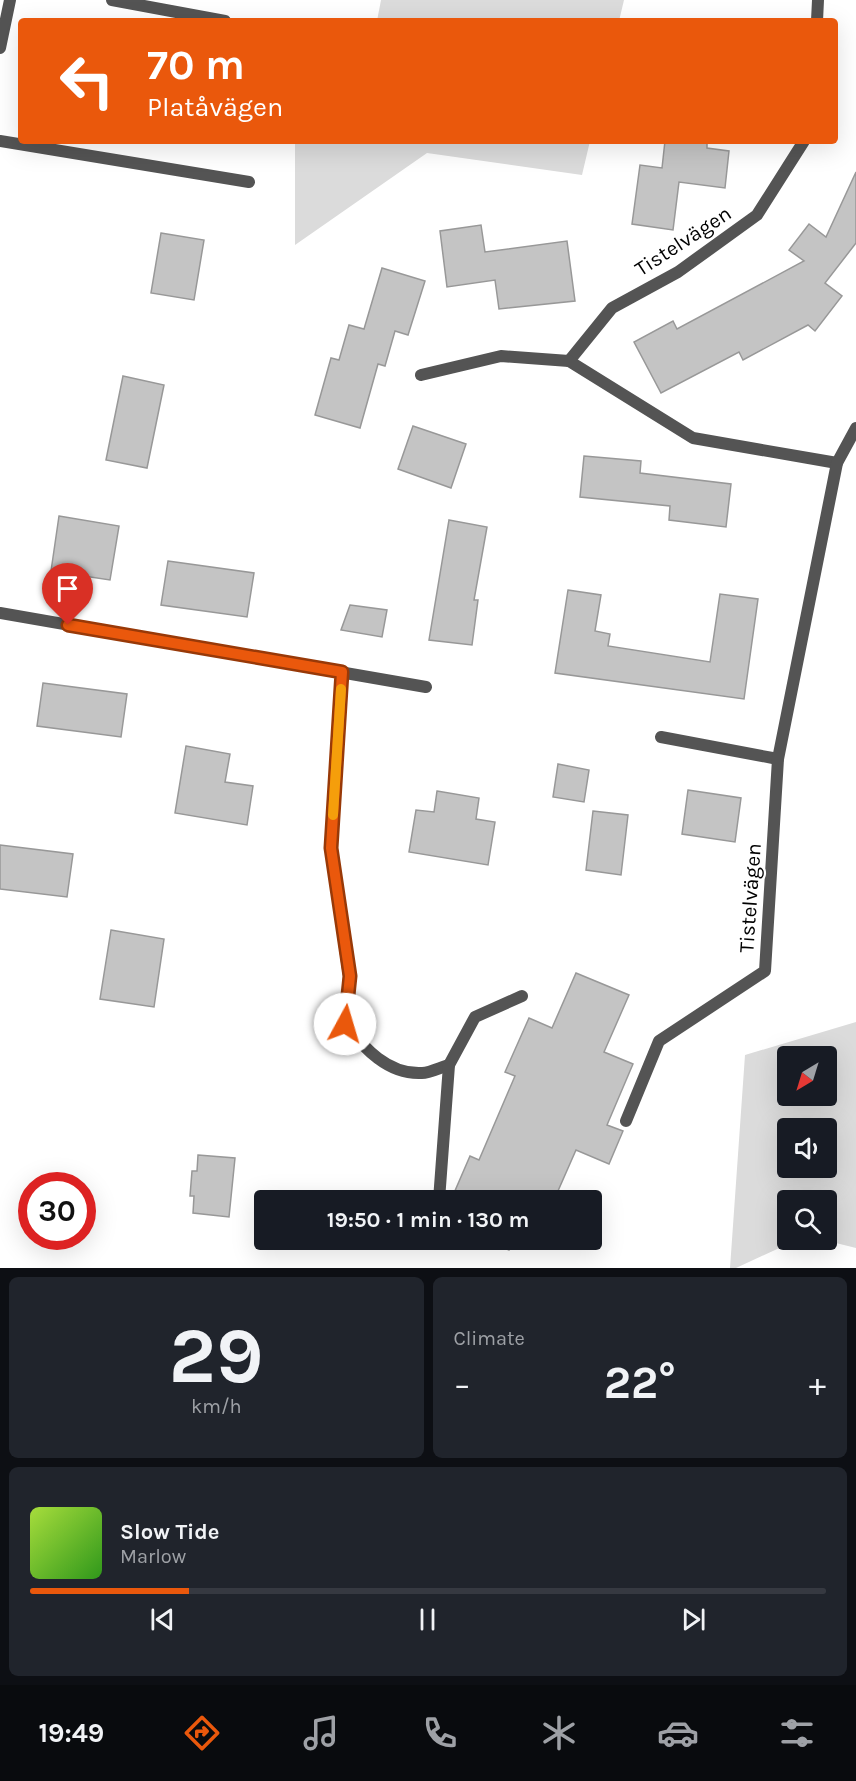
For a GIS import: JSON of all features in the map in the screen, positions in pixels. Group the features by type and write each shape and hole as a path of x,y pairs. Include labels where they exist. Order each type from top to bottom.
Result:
{"street":[{"path":"0,48 9,0"},
{"path":"111,0 209,18"},
{"path":"817,18 818,0"},
{"path":"0,141 18,144"},
{"path":"18,144 249,182"},
{"name":"Tistelvägen","path":"568,361 612,308 678,272 757,215 802,144"},
{"path":"421,375 501,356 568,361 693,438 837,463"},
{"name":"Tistelvägen","path":"626,1121 659,1041 765,971 778,759 837,463 856,429"},
{"path":"0,613 426,687"},
{"path":"342,672 331,848 350,976 345,1024 362,1045 386,1066 422,1073 449,1065"},
{"path":"661,737 778,759"},
{"path":"440,1190 449,1065 475,1017 522,996"}],"shaded area":[{"path":"381,0 624,0 620,18 378,18"},
{"path":"295,144 589,144 582,175 427,153 295,245"},
{"path":"856,1022 856,1248 837,1243 837,1190 777,1190 777,1249 736,1268 730,1268 745,1055"}],"building":[{"path":"665,144 707,144 707,148 729,151 725,188 679,182 673,230 632,224 640,165 662,168"},
{"path":"856,172 856,243 825,283 842,296 815,331 808,325 743,360 739,352 661,393 634,342 673,321 677,329 804,261 789,250 809,224 826,237"},
{"path":"481,225 485,252 567,241 575,301 499,309 495,280 447,287 440,231"},
{"path":"161,233 204,240 194,300 151,293"},
{"path":"382,268 425,281 408,335 395,331 385,366 378,364 360,428 315,415 331,358 339,360 349,325 364,329"},
{"path":"123,376 164,385 147,468 106,460"},
{"path":"413,426 466,444 451,488 398,469"},
{"path":"584,456 641,461 640,473 731,484 726,527 669,520 670,506 580,497"},
{"path":"59,516 119,526 110,580 51,571"},
{"path":"449,520 487,527 474,600 478,600 472,645 429,640"},
{"path":"168,561 254,573 247,617 161,605"},
{"path":"568,590 601,595 595,631 610,634 608,646 710,662 720,594 758,599 744,699 555,673"},
{"path":"350,605 387,610 382,637 341,630"},
{"path":"43,683 127,694 121,737 37,726"},
{"path":"186,746 230,754 225,782 253,786 247,825 175,813"},
{"path":"558,764 589,770 584,802 553,797"},
{"path":"688,790 741,798 735,842 682,834"},
{"path":"437,791 479,798 476,819 495,822 488,865 409,852 416,810 434,812"},
{"path":"593,811 628,815 621,875 586,870"},
{"path":"0,845 73,854 67,897 0,889"},
{"path":"111,930 164,939 154,1007 100,999"},
{"path":"576,973 629,995 604,1052 633,1064 607,1125 623,1131 609,1164 576,1150 558,1190 455,1190 470,1156 479,1160 515,1076 505,1072 529,1018 552,1028"},
{"path":"198,1155 235,1158 229,1217 193,1213 194,1196 190,1196 192,1171 197,1171"}],"slow traffic":[{"path":"333,815 341,689"}],"route":[{"path":"68,625 342,672 331,848 350,976 345,1024"}]}
